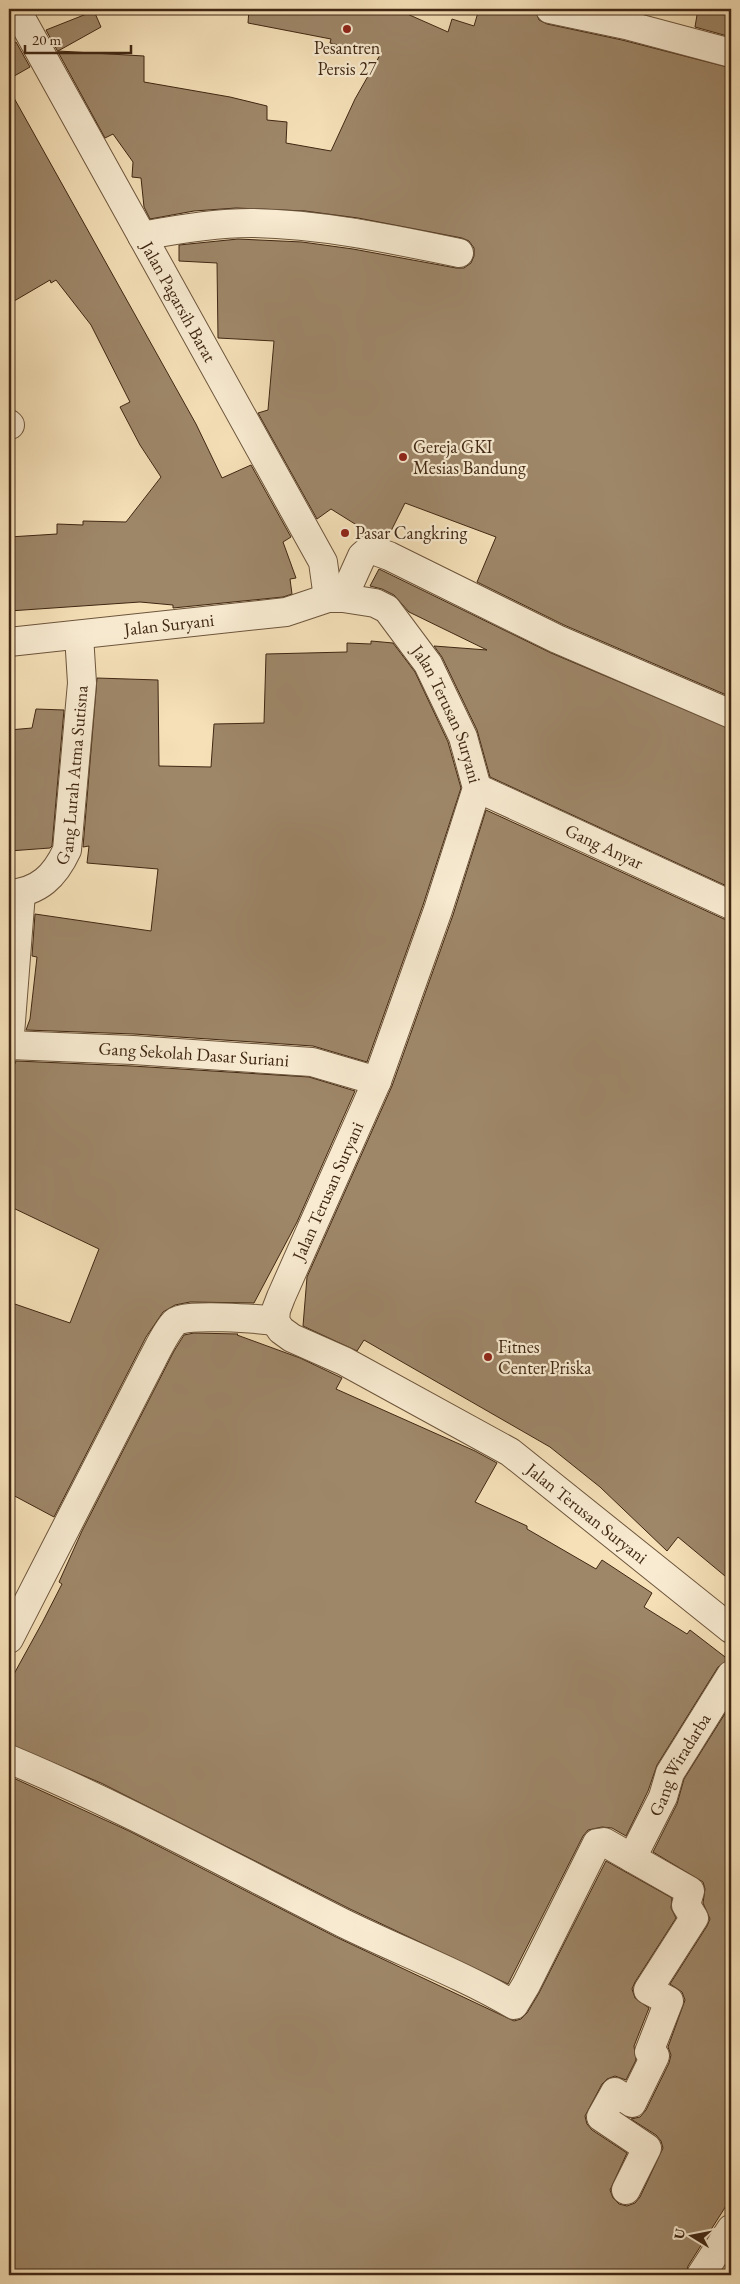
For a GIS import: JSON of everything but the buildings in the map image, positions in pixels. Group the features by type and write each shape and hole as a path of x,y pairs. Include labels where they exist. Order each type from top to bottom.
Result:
{"street":[{"name":"Jalan Pagarsih Barat","path":"16,9 323,562 335,598"},
{"path":"550,9 626,25 731,53"},
{"path":"142,236 184,228 252,224 330,230 459,253"},
{"path":"335,598 362,556 370,549 389,556 557,639 731,714"},
{"name":"Jalan Suryani","path":"9,642 286,612 335,598"},
{"name":"Jalan Terusan Suryani","path":"335,598 375,603 387,609 428,664 464,737 477,788 438,910 377,1081 281,1297 276,1310 275,1321 280,1330 292,1338 344,1361 510,1452 731,1629"},
{"name":"Gang Lurah Atma Sutisna","path":"15,893 51,878 59,868 67,850 82,683 79,635"},
{"name":"Gang Anyar","path":"477,788 731,905"},
{"path":"9,1045 15,893"},
{"name":"Gang Sekolah Dasar Suriani","path":"9,1045 133,1050 312,1062 377,1081"},
{"path":"9,1639 153,1358 174,1323 185,1318 245,1318 275,1321"},
{"name":"Gang Wiradarba","path":"632,1858 663,1797 670,1773 731,1675"},
{"path":"9,1759 119,1808 345,1924 482,1986 514,2005 526,1985 597,1844 604,1842 690,1891 686,1906 694,1918 648,1990 670,2001 649,2052 655,2056 632,2104 615,2092 601,2117 646,2148 626,2190"},
{"path":"701,2275 726,2247"}],"place":[{"name":"Pesantren Persis 27","path":"347,29"},
{"name":"Gereja GKI Mesias Bandung","path":"403,457"},
{"name":"Pasar Cangkring","path":"345,533"},
{"name":"Fitnes Center Priska","path":"488,1357"}]}
